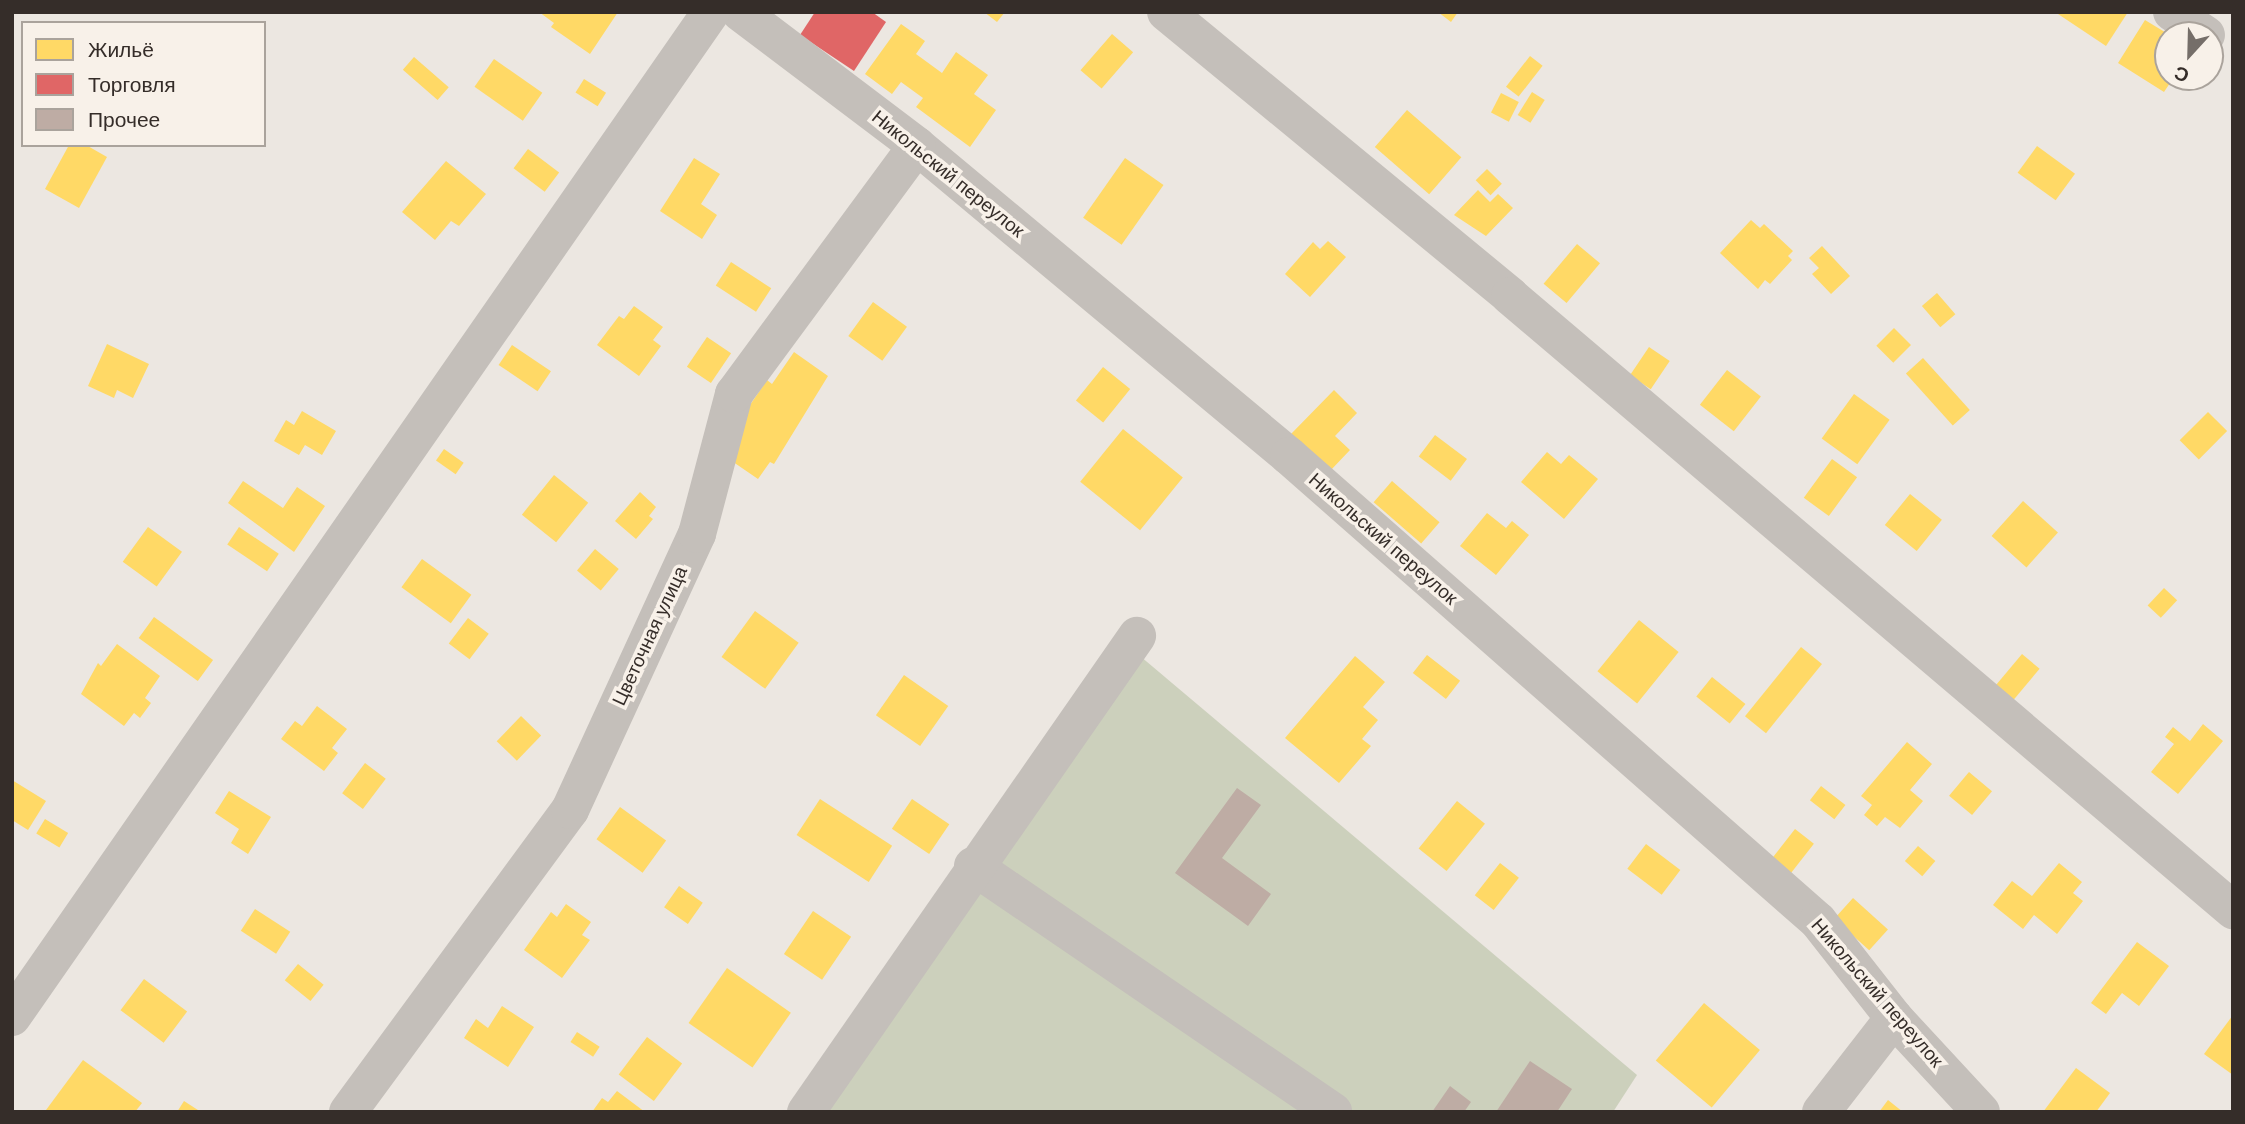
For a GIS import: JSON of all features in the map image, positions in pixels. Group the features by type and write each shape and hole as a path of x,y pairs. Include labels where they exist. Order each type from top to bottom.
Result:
{"street":[{"path":"12,1017 711,12"},
{"name":"Никольский переулок","path":"740,12 917,146 1289,456 1818,921 1894,1018 1982,1112"},
{"path":"1166,12 1520,305 2233,910"},
{"name":"Цветочная улица","path":"348,1112 570,810 697,534 734,394 917,146"},
{"path":"806,1112 1136,636"},
{"path":"974,866 1333,1112"},
{"path":"1821,1112 1894,1018"}],"green space":[{"path":"1140,656 1637,1075 1613,1112 824,1112"}],"building: Жильё":[{"path":"539,12 618,12 590,54 551,27 554,23"},
{"path":"984,12 1005,12 997,22"},
{"path":"1438,12 1458,12 1451,22"},
{"path":"2055,12 2128,12 2106,46"},
{"path":"2145,20 2154,25 2154,86 2118,63"},
{"path":"901,24 925,41 916,54 942,73 956,52 988,75 974,94 996,110 970,147 916,107 923,98 901,82 892,94 865,74"},
{"path":"1112,34 1133,52 1102,89 1081,70"},
{"path":"1530,56 1543,66 1519,97 1506,87"},
{"path":"414,57 449,87 438,100 403,70"},
{"path":"494,59 542,93 523,121 474,87"},
{"path":"584,79 606,93 598,106 576,93"},
{"path":"1532,92 1545,100 1530,123 1518,115"},
{"path":"1501,93 1519,102 1509,122 1491,113"},
{"path":"1407,110 1461,157 1429,194 1375,147"},
{"path":"2037,146 2075,174 2056,200 2018,173"},
{"path":"68,147 90,147 107,157 79,208 45,189"},
{"path":"528,149 559,172 545,192 514,168"},
{"path":"694,158 720,174 701,204 717,215 702,239 660,211"},
{"path":"1125,158 1164,185 1122,245 1083,218"},
{"path":"446,161 486,194 459,226 451,221 435,240 402,212"},
{"path":"1487,169 1502,184 1491,195 1476,180"},
{"path":"1478,190 1490,202 1498,194 1513,208 1486,236 1454,215"},
{"path":"1751,220 1760,228 1764,224 1793,251 1788,256 1792,260 1770,284 1765,280 1758,289 1720,253"},
{"path":"1328,241 1346,257 1310,297 1285,274 1313,242 1320,249"},
{"path":"1577,244 1600,263 1567,303 1544,284"},
{"path":"1822,246 1850,276 1831,294 1812,274 1819,268 1809,258"},
{"path":"731,262 771,288 756,312 716,285"},
{"path":"1937,293 1955,314 1940,327 1922,306"},
{"path":"873,302 907,327 882,361 848,336"},
{"path":"634,306 663,327 653,340 661,346 639,376 597,345 619,316 624,319"},
{"path":"1894,328 1911,345 1893,363 1876,346"},
{"path":"707,337 731,353 711,383 687,367"},
{"path":"107,344 149,364 133,398 117,390 114,398 88,386"},
{"path":"512,345 551,371 538,391 499,365"},
{"path":"1649,347 1670,361 1651,389 1630,375"},
{"path":"794,352 828,376 774,464 770,462 758,479 723,455 730,434 767,380 772,384"},
{"path":"1923,358 1970,410 1953,425 1906,373"},
{"path":"1103,367 1130,389 1103,422 1076,400"},
{"path":"1727,370 1761,396 1734,431 1700,405"},
{"path":"1334,390 1357,413 1335,436 1350,450 1330,471 1291,434"},
{"path":"1854,394 1890,420 1857,464 1822,438"},
{"path":"302,411 336,431 322,455 305,445 299,455 274,441 286,420 294,425"},
{"path":"2208,412 2227,431 2199,459 2180,440"},
{"path":"1123,429 1183,477 1140,530 1080,482"},
{"path":"1435,435 1467,459 1451,481 1419,457"},
{"path":"444,449 464,463 456,474 436,460"},
{"path":"1547,452 1561,464 1569,455 1598,479 1564,519 1521,482"},
{"path":"1832,459 1857,477 1829,516 1804,498"},
{"path":"554,475 588,503 556,542 522,515"},
{"path":"243,481 283,508 297,487 325,506 294,552 228,503"},
{"path":"1392,481 1440,522 1421,543 1374,502"},
{"path":"640,492 656,507 649,516 653,519 636,539 615,521"},
{"path":"1910,494 1942,520 1917,551 1885,525"},
{"path":"2023,501 2058,532 2026,567 1992,536"},
{"path":"1487,513 1506,528 1512,521 1529,535 1496,575 1460,546"},
{"path":"148,527 182,552 157,586 123,562"},
{"path":"239,527 279,554 267,571 227,544"},
{"path":"595,549 619,569 601,590 577,570"},
{"path":"422,559 471,595 451,623 401,587"},
{"path":"2164,588 2177,600 2161,618 2148,606"},
{"path":"755,611 799,643 765,689 721,657"},
{"path":"154,617 213,660 198,681 139,638"},
{"path":"468,618 489,634 470,659 449,644"},
{"path":"1639,620 1679,652 1637,703 1597,671"},
{"path":"117,644 160,676 145,698 151,703 140,718 134,713 124,726 81,694 98,663 101,666"},
{"path":"1801,647 1822,664 1766,733 1745,716"},
{"path":"2022,654 2040,669 2011,702 1994,688"},
{"path":"1427,655 1460,681 1446,699 1413,673"},
{"path":"1355,656 1385,682 1363,707 1378,720 1362,739 1371,746 1339,783 1285,738"},
{"path":"904,675 948,706 920,746 876,715"},
{"path":"1712,677 1745,704 1730,723 1696,696"},
{"path":"317,706 347,729 332,748 338,753 324,771 281,739 295,721 302,726"},
{"path":"521,716 541,735 517,761 497,741"},
{"path":"2203,724 2223,741 2178,794 2151,772 2174,744 2165,737 2173,727 2190,741"},
{"path":"1907,742 1932,764 1910,790 1923,801 1900,828 1885,817 1877,826 1864,815 1872,805 1861,796"},
{"path":"365,763 386,779 363,809 342,793"},
{"path":"1969,772 1992,791 1972,815 1949,796"},
{"path":"12,780 46,801 28,830 12,820"},
{"path":"1821,786 1845,805 1834,819 1810,800"},
{"path":"229,791 271,817 248,854 231,843 239,829 215,813"},
{"path":"820,799 892,846 869,882 797,835"},
{"path":"912,799 949,824 929,854 892,829"},
{"path":"1457,801 1485,824 1447,871 1419,848"},
{"path":"620,807 666,841 643,873 596,839"},
{"path":"45,819 68,833 59,847 36,834"},
{"path":"1795,829 1814,844 1789,876 1770,861"},
{"path":"1646,844 1680,870 1662,895 1627,869"},
{"path":"1918,846 1935,861 1922,876 1905,861"},
{"path":"1500,863 1519,878 1494,910 1475,895"},
{"path":"2059,863 2082,882 2073,893 2083,901 2057,934 2034,915 2023,929 1993,905 2012,881 2032,896"},
{"path":"679,886 703,903 688,924 664,907"},
{"path":"1853,898 1888,929 1869,950 1834,919"},
{"path":"566,904 591,922 582,935 590,940 562,978 524,950 551,912 557,917"},
{"path":"255,909 290,932 276,954 241,931"},
{"path":"813,911 851,937 822,980 784,954"},
{"path":"2137,942 2169,966 2139,1006 2122,993 2106,1014 2091,1003"},
{"path":"298,964 324,985 310,1001 285,980"},
{"path":"727,968 791,1013 752,1068 689,1023"},
{"path":"144,979 187,1011 164,1043 121,1010"},
{"path":"1704,1003 1760,1050 1712,1107 1656,1060"},
{"path":"502,1006 534,1027 508,1067 464,1038 476,1019 488,1028"},
{"path":"2233,1015 2233,1075 2204,1054"},
{"path":"577,1032 600,1047 593,1057 570,1042"},
{"path":"647,1037 682,1063 654,1101 619,1075"},
{"path":"83,1060 142,1103 135,1112 46,1110"},
{"path":"2076,1068 2110,1093 2096,1112 2043,1112"},
{"path":"617,1091 645,1112 592,1112 602,1098 608,1102"},
{"path":"1888,1100 1903,1112 1879,1112"},
{"path":"184,1101 201,1112 177,1112"}],"building: Торговля":[{"path":"815,12 872,12 886,22 854,71 800,35"}],"building: Прочее":[{"path":"1237,788 1261,805 1222,858 1271,894 1248,926 1175,873"},
{"path":"1530,1061 1572,1089 1557,1112 1496,1112"},
{"path":"1450,1086 1471,1102 1464,1112 1432,1112"}]}
